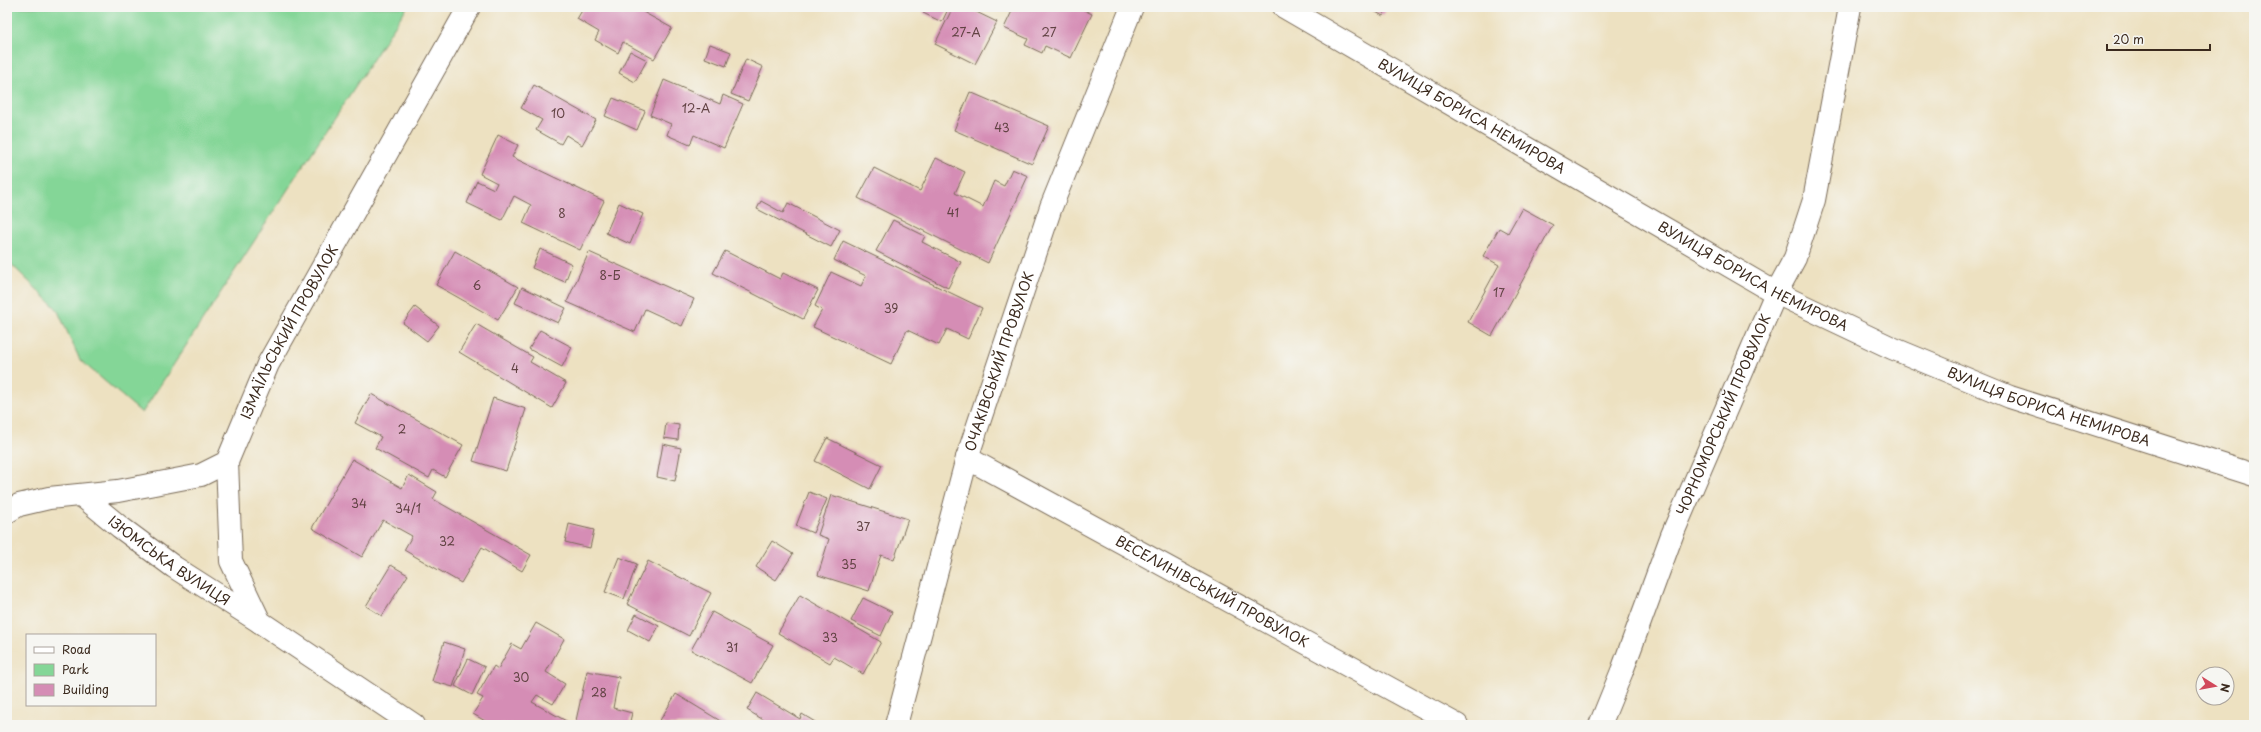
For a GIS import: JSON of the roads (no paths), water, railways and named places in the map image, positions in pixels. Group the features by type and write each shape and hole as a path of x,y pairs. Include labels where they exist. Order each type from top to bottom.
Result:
{"street":[{"name":"ІЗМАЇЛЬСЬКИЙ ПРОВУЛОК","path":"227,462 268,364 469,7"},
{"name":"ОЧАКІВСЬКИЙ ПРОВУЛОК","path":"896,725 967,458 1051,207 1132,7"},
{"name":"ВУЛИЦЯ БОРИСА НЕМИРОВА","path":"1284,7 1776,293 1892,348 2010,397 2254,475"},
{"name":"ЧОРНОМОРСЬКИЙ ПРОВУЛОК","path":"1600,725 1622,671 1672,535 1776,293 1795,258 1814,200 1850,7"},
{"name":"ВЕСЕЛИНІВСЬКИЙ ПРОВУЛОК","path":"967,458 1457,725"},
{"path":"7,512 19,505 49,498 118,491 201,475 227,462"},
{"name":"ІЗЮМСЬКА ВУЛИЦЯ","path":"227,462 231,561 260,622"},
{"name":"ІЗЮМСЬКА ВУЛИЦЯ","path":"81,494 120,527 174,568 260,622 414,725"}]}
